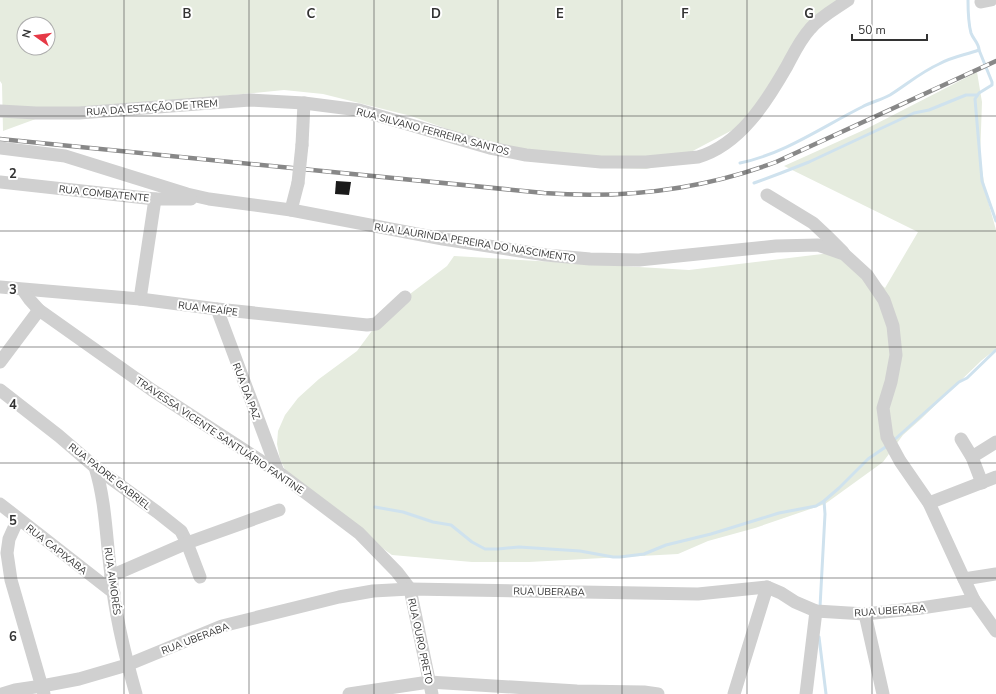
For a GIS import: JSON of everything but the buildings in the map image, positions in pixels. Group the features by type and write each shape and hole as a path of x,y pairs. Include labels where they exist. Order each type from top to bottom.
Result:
{"street":[{"name":"RUA SILVANO FERREIRA SANTOS","path":"304,103 359,110 490,148 526,155 601,162 646,162 698,157 705,155 733,138 748,124 768,96 810,28 848,0"},
{"name":"RUA DA ESTAÇÃO DE TREM","path":"0,111 79,113 250,100 304,103"},
{"path":"291,210 298,183 304,103"},
{"name":"RUA LAURINDA PEREIRA DO NASCIMENTO","path":"0,148 65,156 208,199 291,210 442,238 546,255 590,259 639,260 776,246 811,245 818,245 844,254 867,276 884,300 893,326 896,354 891,382 883,408 887,437 900,461 929,504 968,578 974,600 996,631"},
{"name":"RUA COMBATENTE","path":"0,182 155,199 208,199"},
{"path":"767,195 796,211 813,223 844,254"},
{"path":"140,299 155,199"},
{"name":"RUA MEAÍPE","path":"0,287 140,299 216,310 368,325 376,324 405,296"},
{"name":"TRAVESSA VICENTE SANTUÁRIO FANTINE","path":"23,290 39,310 152,390 278,472 359,533 397,572 410,589"},
{"path":"0,362 39,310"},
{"name":"RUA DA PAZ","path":"216,310 278,472"},
{"name":"RUA PADRE GABRIEL","path":"0,390 60,436 95,467 171,522 181,532 187,543 200,577"},
{"path":"961,440 972,458 982,483"},
{"path":"972,458 996,442"},
{"name":"RUA AIMORÉS","path":"95,467 102,493 114,593 128,665 136,694"},
{"path":"929,504 996,477"},
{"name":"RUA CAPIXABA","path":"0,504 114,593"},
{"path":"111,576 187,543 279,510"},
{"path":"18,519 9,540 7,553 11,580 43,690"},
{"path":"968,578 996,574"},
{"path":"734,694 767,587"},
{"name":"RUA UBERABA","path":"2,694 15,690 43,690 128,665 222,626 339,597 373,591 410,589 698,594 767,587 816,611 865,614 974,600"},
{"name":"RUA OURO PRETO","path":"410,589 431,688"},
{"path":"806,694 816,611"},
{"path":"865,614 884,694"},
{"path":"0,685 15,690"},
{"path":"349,694 431,688 658,694"}],"shaded area":[{"path":"0,0 841,0 782,65 742,125 668,164 646,169 614,168 503,149 411,116 323,94 284,90 161,102 63,109 3,131 2,84 0,81"},
{"path":"977,72 982,102 980,158 986,194 996,230 996,349 982,360 903,435 883,462 825,504 755,528 708,541 678,554 529,562 472,562 392,555 289,478 280,459 277,444 278,431 285,415 298,398 319,379 357,351 374,328 402,300 447,266 454,256 689,270 839,252 857,263 885,288 918,232 784,166 866,129"}],"waterway":[{"path":"968,0 971,33 978,45 992,82 992,85 979,93 975,99 982,181 996,221"},
{"path":"740,163 756,159 787,147 865,105 890,95 932,67 979,50"},
{"path":"754,183 809,162 914,113 929,110 966,95 977,95"},
{"path":"893,441 959,382 967,378 996,350"},
{"path":"375,507 403,512 433,522 451,525 472,542 485,549 519,547 580,551 620,557 644,554 666,545 711,534 779,513 816,506 839,488 868,459 887,446"},
{"path":"820,607 825,514 824,501"},
{"path":"819,637 826,694"}],"railway":[{"path":"0,139 544,193 574,195 632,193 690,186 719,180 776,162 996,61"}]}
